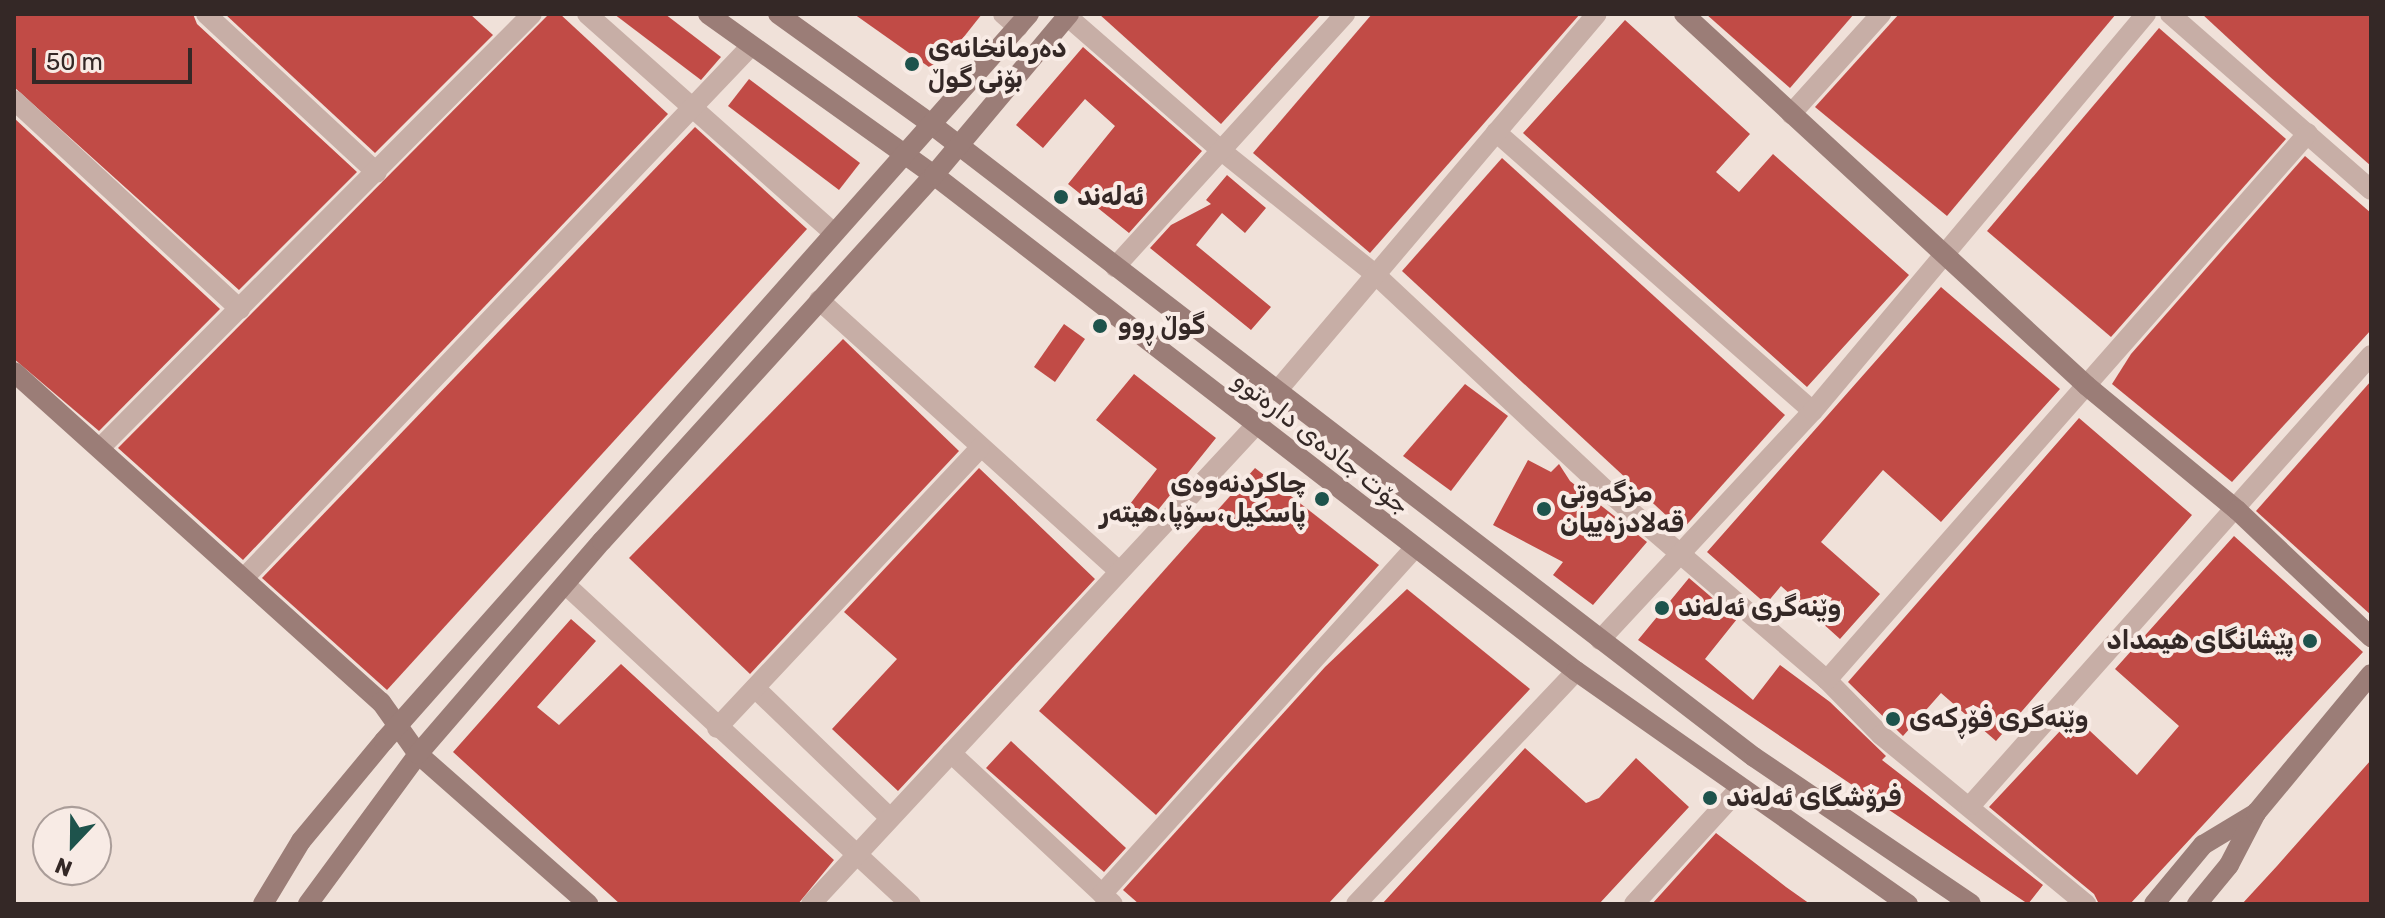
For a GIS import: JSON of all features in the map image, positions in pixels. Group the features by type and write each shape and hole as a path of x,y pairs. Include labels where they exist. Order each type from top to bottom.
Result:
{"main road":[{"name":"جۆت جادەی دارەتوو","path":"708,14 934,175 1576,671 1901,902"},
{"name":"جۆت جادەی دارەتوو","path":"778,14 931,124 1754,757 1971,904"},
{"path":"1684,14 2087,386 2237,510 2371,637"},
{"path":"308,904 418,754 819,300 934,175 1068,15"},
{"path":"263,904 301,841 400,723 906,154 1016,18"},
{"path":"14,372 400,723 418,754 588,904"},
{"path":"2200,903 2229,865 2256,813 2371,674"},
{"path":"2154,904 2203,845 2256,813"}],"street":[{"path":"206,14 377,173"},
{"path":"587,14 691,103 834,233"},
{"path":"1115,267 1223,152 1345,14"},
{"path":"1277,391 1597,14"},
{"path":"1791,114 1881,14"},
{"path":"1600,640 1813,411 2146,14"},
{"path":"2170,14 2371,190"},
{"path":"1068,15 1223,152 1376,275 1681,556 1827,680 1881,735 1971,805 2086,904"},
{"path":"100,448 377,173 519,19"},
{"path":"244,578 691,103 751,46"},
{"path":"14,100 240,309"},
{"path":"1496,132 1813,411"},
{"path":"1827,680 2308,133"},
{"path":"819,300 1119,571"},
{"path":"1971,805 2237,510 2371,355"},
{"path":"811,904 1255,426"},
{"path":"717,728 980,448"},
{"path":"951,753 1108,899 1415,548"},
{"path":"566,585 717,728 911,904"},
{"path":"1356,904 1576,671"},
{"path":"755,688 890,818"},
{"path":"1634,904 1739,789"}],"building":[{"path":"14,14 193,14 197,24 357,172 239,290 14,87"},
{"path":"225,14 470,14 493,35 375,153"},
{"path":"549,14 560,14 668,114 243,560 118,448"},
{"path":"614,14 665,14 721,57 701,80"},
{"path":"854,14 982,14 936,72"},
{"path":"1099,14 1321,14 1221,124"},
{"path":"1372,14 1580,14 1370,253 1253,153"},
{"path":"1706,14 1854,14 1790,88"},
{"path":"1899,14 2116,14 1947,216 1815,107"},
{"path":"2202,14 2371,14 2371,166 2269,76"},
{"path":"1625,20 1750,134 1716,172 1739,192 1773,154 1909,275 1807,387 1523,133"},
{"path":"2159,28 2286,139 2111,337 1987,231"},
{"path":"1083,47 1202,151 1129,233 1068,184 1115,126 1085,99 1043,148 1016,125"},
{"path":"749,79 860,163 839,190 728,106"},
{"path":"14,118 220,309 99,431 14,359"},
{"path":"695,127 807,229 387,690 262,578"},
{"path":"2305,156 2371,213 2371,330 2232,482 2112,384 2131,354"},
{"path":"1502,158 1785,415 1682,530 1402,271"},
{"path":"1227,175 1266,208 1245,233 1222,213 1196,245 1271,307 1251,330 1150,248 1171,225 1211,204 1206,200"},
{"path":"1941,287 2060,389 1941,522 1883,470 1821,542 1880,594 1840,639 1781,586 1766,604 1707,552"},
{"path":"1064,324 1085,339 1055,382 1034,367"},
{"path":"843,339 959,451 750,674 629,558"},
{"path":"1134,374 1216,438 1150,520 1130,504 1157,469 1096,420"},
{"path":"2371,381 2371,615 2256,511"},
{"path":"1465,384 1508,416 1451,491 1403,456"},
{"path":"2079,418 2192,515 1996,741 1941,693 1903,736 1848,682"},
{"path":"1528,460 1551,472 1559,464 1570,481 1647,542 1593,605 1553,575 1563,562 1493,525"},
{"path":"979,468 1095,579 898,791 832,729 897,659 844,612"},
{"path":"1255,468 1379,565 1156,815 1039,711"},
{"path":"2234,536 2363,652 2130,904 2099,904 2094,894 1989,807 2074,716 2137,775 2179,726 2115,669"},
{"path":"1689,578 1737,619 1705,659 1753,700 1780,665 1830,702 1886,756 1882,760 2043,885 2028,904 1638,640"},
{"path":"1407,589 1530,689 1328,904 1139,904 1123,890 1325,667"},
{"path":"571,619 596,641 537,707 559,725 621,664 834,860 798,904 620,904 453,752"},
{"path":"1011,741 1126,848 1104,872 986,768"},
{"path":"1525,748 1586,803 1599,798 1636,758 1689,807 1599,904 1382,904"},
{"path":"2371,760 2371,904 2242,904 2277,866"},
{"path":"1716,833 1786,887 1810,904 1652,904"}],"place":[{"name":"دەرمانخانەی بۆنی گوڵ","path":"912,64"},
{"name":"ئەلەند","path":"1061,197"},
{"name":"گوڵ ڕوو","path":"1100,326"},
{"name":"چاکردنەوەی پاسکیل،سۆپا،هیتەر","path":"1322,499"},
{"name":"مزگەوتی قەلادزەییان","path":"1544,509"},
{"name":"وێنەگری ئەلەند","path":"1662,608"},
{"name":"پێشانگای هیمداد","path":"2310,641"},
{"name":"وێنەگری فۆڕکەی","path":"1893,719"},
{"name":"فرۆشگای ئەلەند","path":"1710,798"}]}
